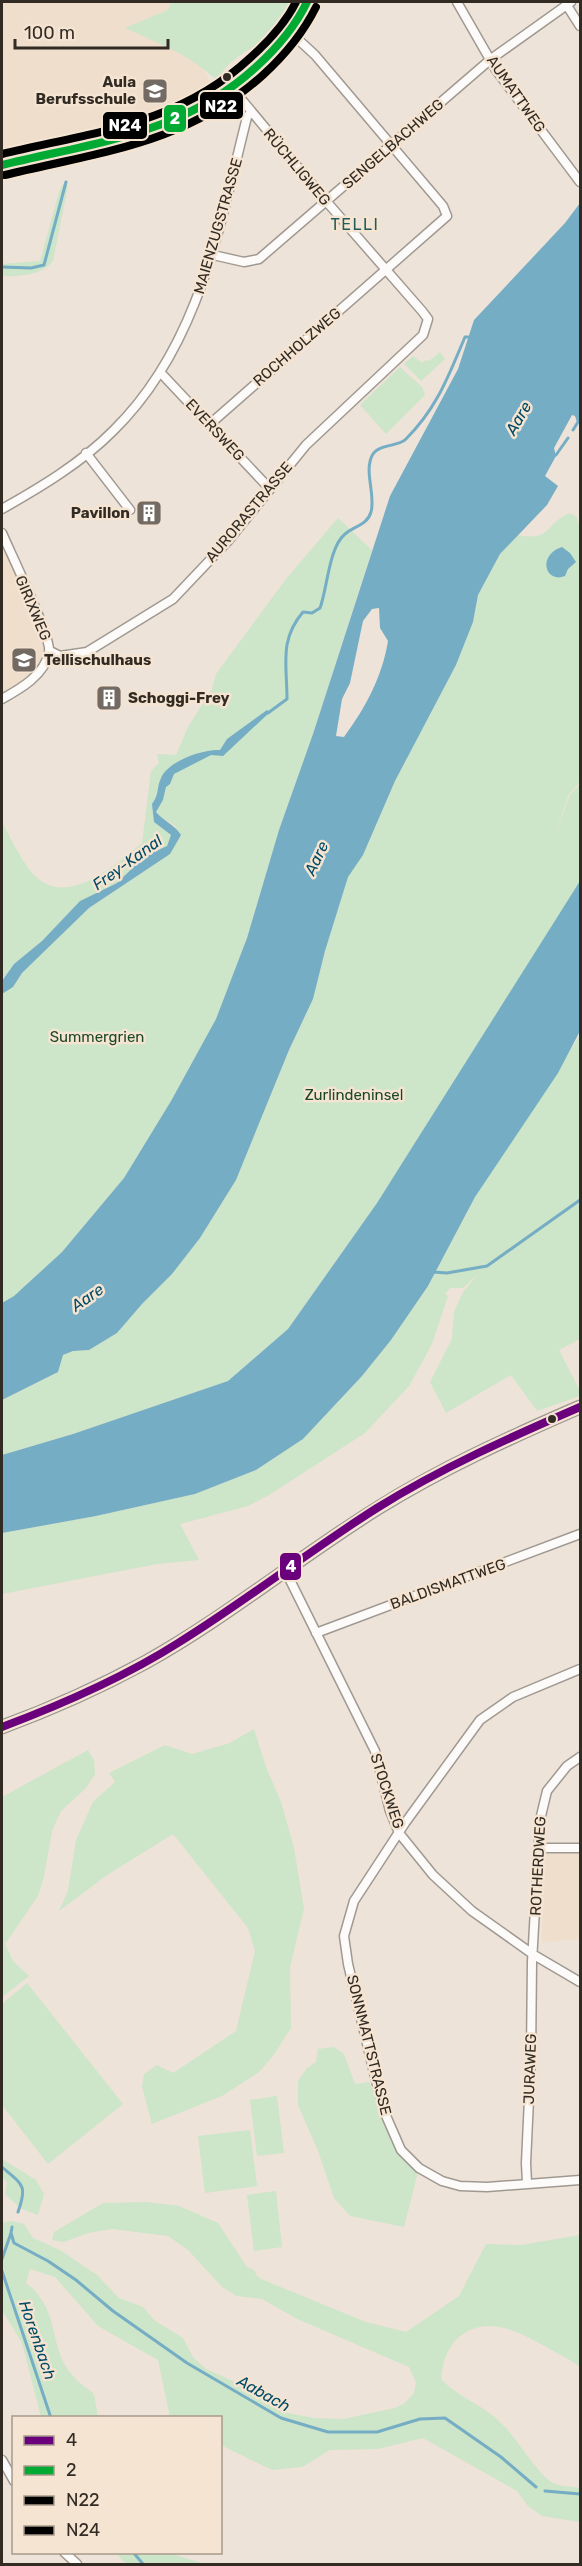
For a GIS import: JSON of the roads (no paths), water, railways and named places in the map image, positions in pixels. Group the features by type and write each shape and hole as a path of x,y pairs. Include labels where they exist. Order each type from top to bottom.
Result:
{"main road":[{"path":"2,165 171,123 200,109 232,88 270,55 290,32 308,2"},
{"path":"2,1727 76,1697 147,1661 215,1619 378,1508 502,1441 580,1407"}],"street":[{"name":"AUMATTWEG","path":"457,2 507,86 580,182"},
{"name":"SENGELBACHWEG","path":"213,255 244,262 259,259 491,59 568,3 580,26"},
{"path":"290,32 315,55 393,145"},
{"name":"RÜCHLIGWEG","path":"232,88 428,319 426,329"},
{"name":"MAIENZUGSTRASSE","path":"2,509 47,483 119,425 139,403 160,372 189,322 213,255 247,117 251,112"},
{"name":"ROCHHOLZWEG","path":"210,424 447,216 443,206 393,145"},
{"name":"AURORASTRASSE","path":"50,651 60,656 87,652 173,599 228,541 306,445 423,335 426,329"},
{"name":"EVERSWEG","path":"160,372 269,488"},
{"path":"86,453 130,510"},
{"name":"GIRIXWEG","path":"2,533 45,633 50,651 42,669 20,689 2,699"},
{"name":"BALDISMATTWEG","path":"316,1633 580,1534"},
{"name":"STOCKWEG","path":"285,1570 375,1751 390,1811 399,1833 433,1875 456,1898 534,1955 580,1982"},
{"name":"SONNMATTSTRASSE","path":"580,1669 513,1697 480,1720 399,1833 354,1901 344,1936 348,1964 387,2118 401,2150 419,2168 442,2181 460,2186 487,2187 580,2180"},
{"name":"ROTHERDWEG","path":"534,1955 540,1820 547,1791 567,1766 580,1757"},
{"path":"538,1848 580,1848"},
{"name":"JURAWEG","path":"527,2183 534,1955"},
{"path":"2,2460 12,2478"},
{"path":"65,2554 77,2565"}],"water":[{"name":"Aare","path":"580,203 580,421 577,422 575,416 572,415 554,448 556,456 545,476 558,486 547,505 500,554 478,595 473,622 456,665 395,781 363,855 348,877 313,999 289,1050 236,1180 200,1238 172,1274 117,1333 89,1350 73,1351 63,1355 58,1372 2,1400 2,1303 14,1296 62,1252 124,1178 171,1101 216,1019 247,938 279,830 313,734 390,496 458,369 474,320 565,223","holes":["379,608 380,628 388,641 382,667 366,703 344,737 336,736 342,699 350,683 363,621 372,609"]},
{"path":"562,547 576,562 568,569 565,576 553,576 547,568 547,562 554,551"},
{"name":"Frey-Kanal","path":"267,710 270,712 223,756 211,755 174,774 156,812 181,835 170,854 89,908 22,973 13,987 2,994 2,981 14,964 42,941 80,901 117,883 145,856 167,846 171,835 154,822 152,804 165,772 187,757 220,750 227,739"},
{"path":"580,881 580,1031 558,1073 475,1197 428,1286 391,1340 362,1376 303,1439 256,1470 195,1494 96,1516 2,1533 2,1455 73,1434 228,1381 288,1329 377,1203"}],"waterway":[{"path":"2,267 31,268 44,265 66,182"},
{"name":"Frey-Kanal","path":"268,713 287,699 287,643 295,622 303,612 312,613 320,608 332,559 339,541 369,517 372,505 369,467 373,454 380,449 403,442 426,416 447,379 465,337 468,337"},
{"path":"573,430 578,422"},
{"path":"556,455 568,438"},
{"path":"433,1272 447,1273 487,1266 580,1200"},
{"name":"Aabach","path":"2,2167 23,2190 18,2212"},
{"name":"Aabach","path":"12,2227 14,2243 48,2261 76,2280 113,2311 187,2363 281,2418 328,2432 377,2432 420,2419 445,2418 501,2457 536,2487"},
{"name":"Horenbach","path":"2,2259 11,2233"},
{"name":"Horenbach","path":"2,2271 50,2416"},
{"name":"Aabach","path":"545,2491 580,2494"},
{"name":"Horenbach","path":"135,2554 143,2564"}],"place":[{"name":"Aula Berufsschule","path":"155,91"},
{"name":"Pavillon","path":"149,513"},
{"name":"Tellischulhaus","path":"24,660"},
{"name":"Schoggi-Frey","path":"109,698"}],"district":[{"name":"TELLI","path":"355,224"}],"park label":[{"name":"Summergrien","path":"97,1037"},
{"name":"Zurlindeninsel","path":"354,1095"}]}
